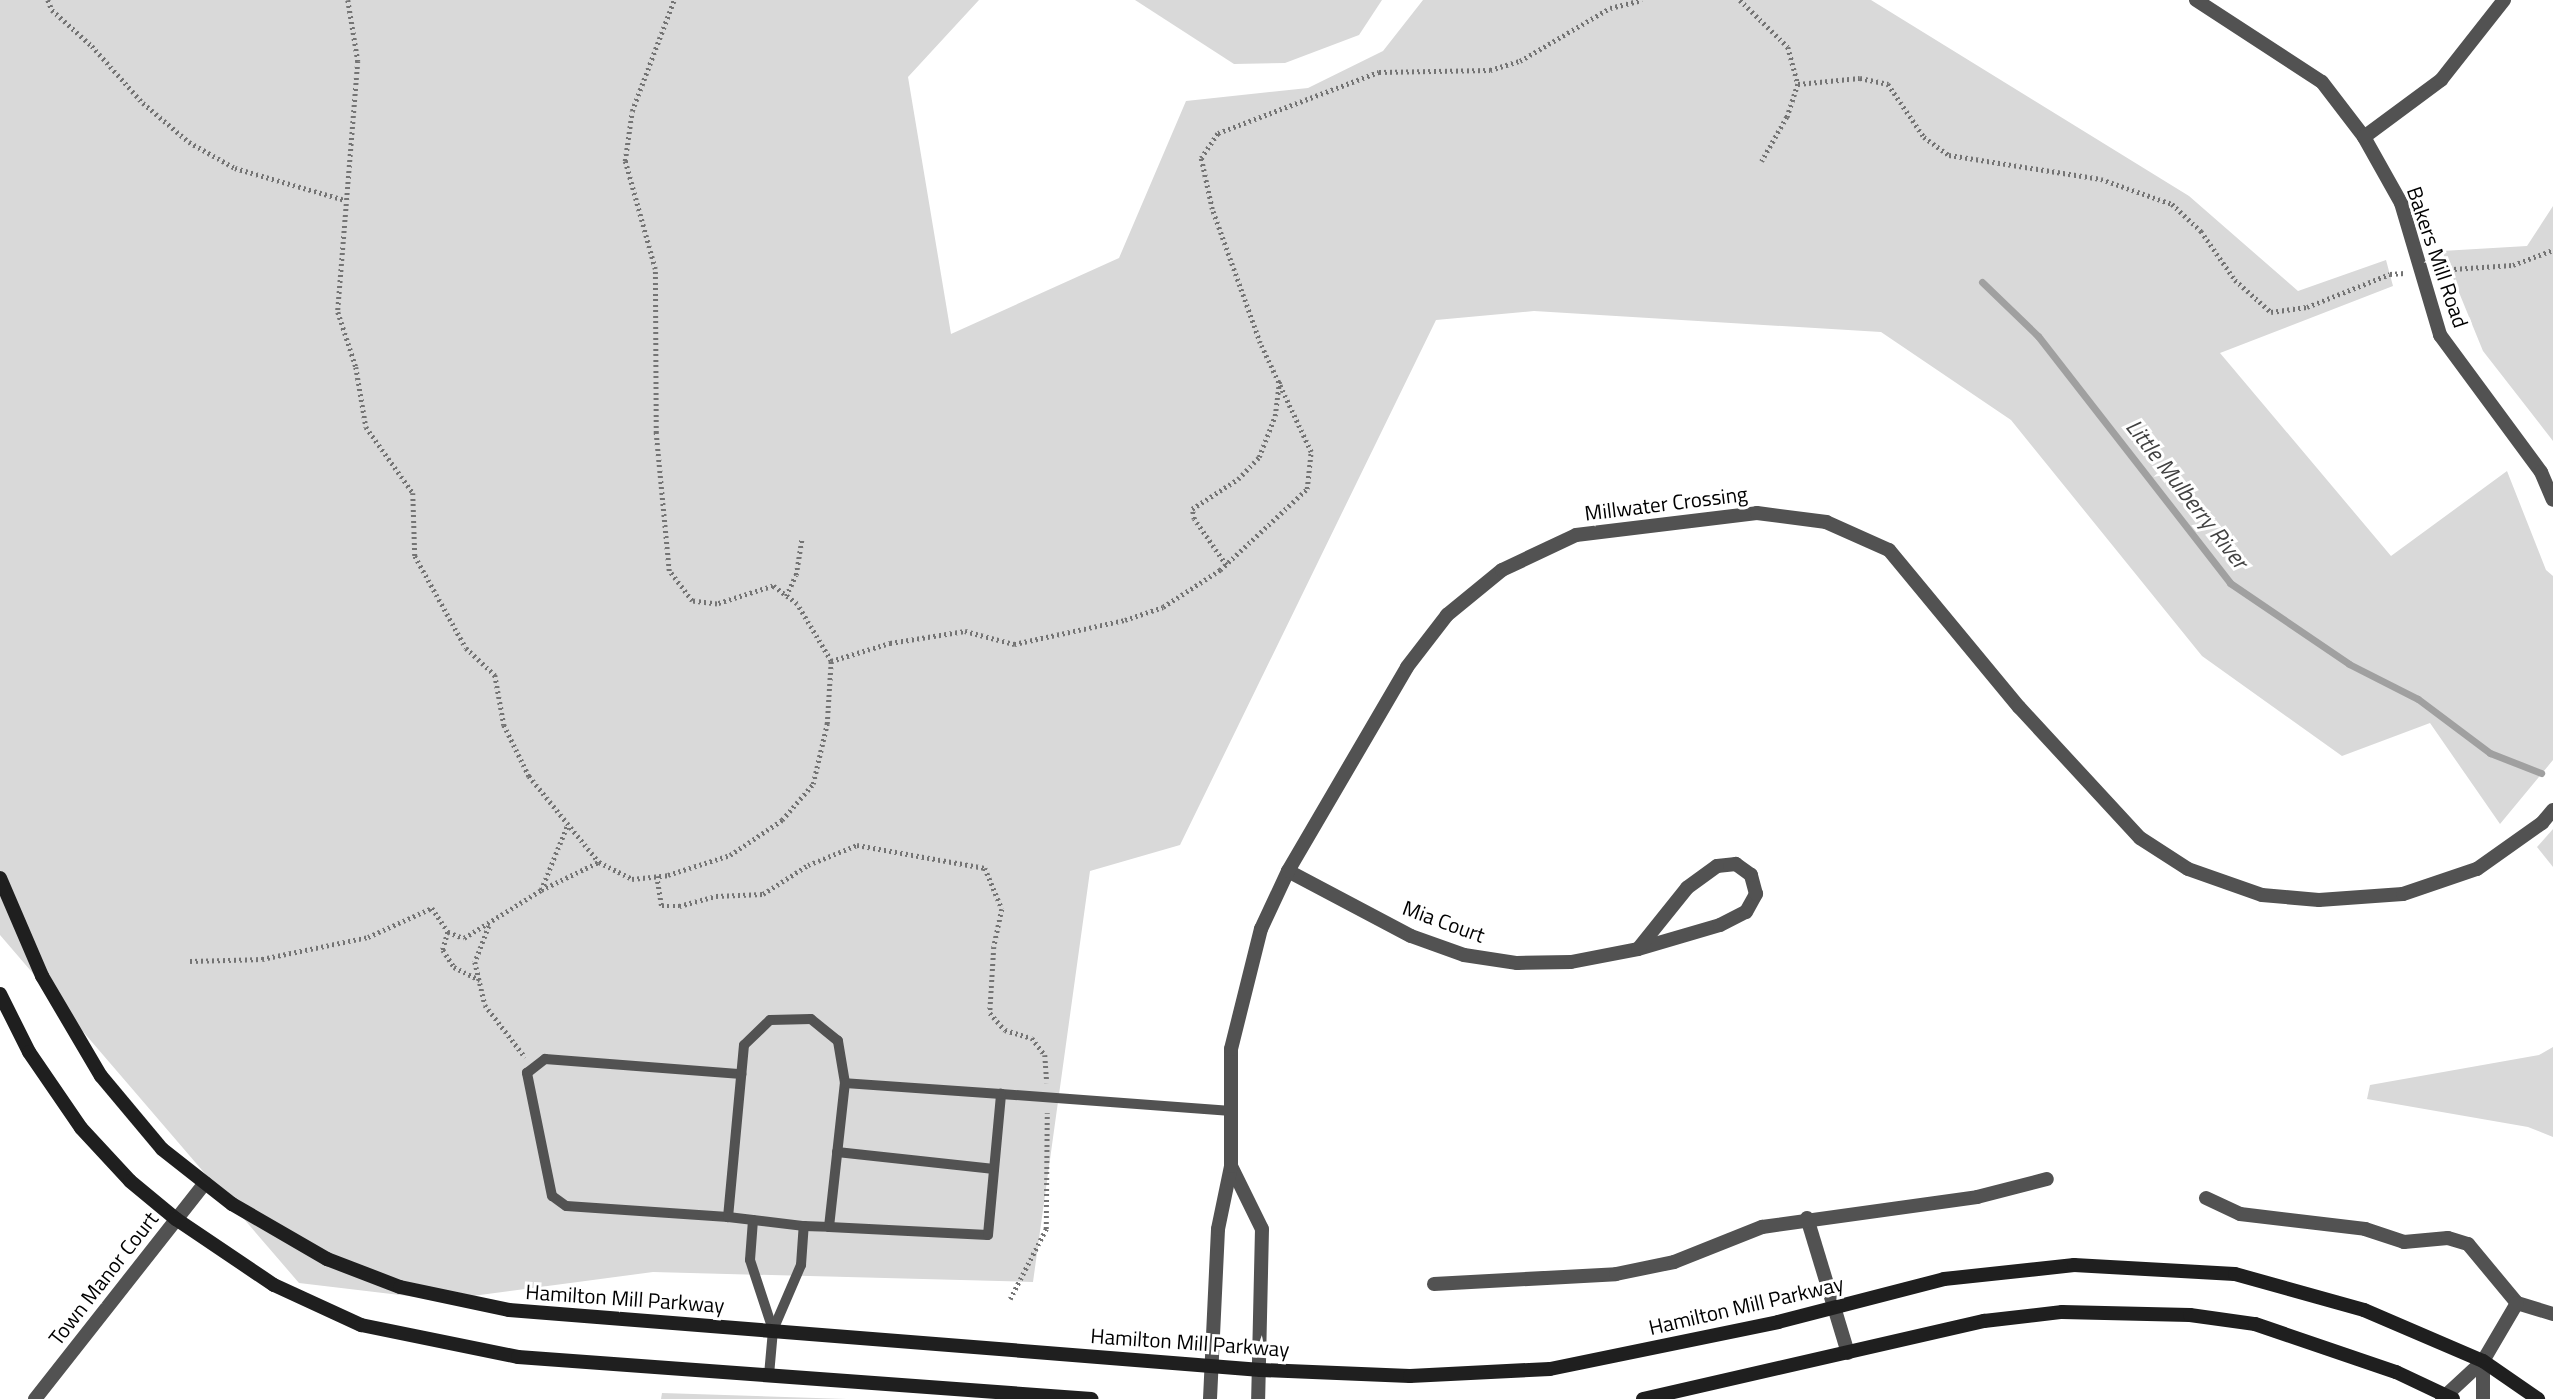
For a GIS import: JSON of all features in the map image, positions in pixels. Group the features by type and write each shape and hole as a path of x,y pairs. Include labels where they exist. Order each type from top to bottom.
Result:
{"street":[{"name":"Bakers Mill Road","path":"2196,0 2322,82 2364,137 2401,203 2440,335 2541,472 2553,500"},
{"path":"2364,137 2441,80 2504,0"},
{"name":"Millwater Crossing","path":"1210,1399 1215,1366 1218,1229 1231,1166 1231,1049 1262,929 1288,871 1407,667 1447,615 1502,570 1576,535 1757,513 1826,522 1889,550 2019,707 2140,838 2188,869 2262,895 2319,900 2403,894 2477,869 2542,823 2553,810"},
{"name":"Mia Court","path":"1288,871 1412,936 1464,954 1517,963 1571,961 1638,949 1720,925 1746,912 1756,894 1751,875 1736,864 1717,866 1687,888 1638,949"},
{"name":"Hamilton Mill Parkway","path":"0,878 42,976 101,1076 162,1149 232,1205 327,1259 400,1287 509,1310 1261,1370 1410,1376 1550,1369 1836,1307 1944,1279 2074,1265 2235,1274 2364,1310 2483,1361 2538,1399"},
{"path":"0,995 29,1052 81,1128 130,1181 176,1219 274,1285 361,1325 518,1357 1091,1399"},
{"name":"Millwater Crossing","path":"1231,1166 1262,1229 1261,1370 1258,1399"},
{"path":"1434,1284 1616,1274 1674,1262 1762,1227 1977,1196 2047,1179"},
{"name":"Town Manor Court","path":"35,1399 205,1183"},
{"path":"2206,1198 2240,1213 2365,1229 2404,1242 2448,1238 2468,1244 2517,1303 2553,1314"},
{"path":"1807,1219 1848,1353"},
{"path":"1643,1399 1984,1321 2062,1312 2190,1315 2255,1324 2396,1372 2446,1397 2483,1361 2517,1303"},
{"path":"2483,1361 2483,1399"}],"lane":[{"path":"728,1217 744,1045 770,1020 811,1020 838,1041 845,1083 829,1227"},
{"path":"741,1074 545,1059 527,1073 552,1196 566,1206 728,1217 804,1226 988,1235 1001,1094"},
{"path":"845,1083 1231,1111"},
{"path":"837,1152 994,1169"},
{"path":"753,1220 750,1260 772,1330"},
{"path":"769,1375 772,1330 801,1265 804,1226"}],"path":[{"path":"48,0 52,10 92,46 143,103 189,142 235,168 345,200"},
{"path":"348,0 358,61 345,200 345,257 338,312 356,367 366,427 413,493 415,556 466,648 495,675 504,725 529,776 599,862 632,878 657,876 730,855 782,820 813,784 827,723 831,661 797,604 773,586 717,604 692,601 669,571 656,433 655,269 625,161 632,111 674,0"},
{"path":"831,661 890,642 965,631 1014,644 1125,620 1163,607 1226,565 1307,489 1311,452 1298,418 1260,343 1212,209 1202,158 1218,133 1378,72 1417,68 1490,70 1520,61 1611,8 1642,0"},
{"path":"1740,0 1788,47 1798,84 1787,117 1762,161"},
{"path":"1798,84 1860,78 1888,84 1910,111 1924,137 1949,155 2101,179 2172,204 2201,231 2228,272 2271,312 2307,307 2390,274"},
{"path":"2457,269 2513,265 2553,250"},
{"path":"1226,565 1199,526 1192,509 1238,479 1267,443 1279,381"},
{"path":"786,596 796,575 802,537"},
{"path":"541,890 567,826"},
{"path":"657,876 662,906 679,906 716,896 763,894 808,865 857,845 985,868 1002,909 994,947 989,1013 1004,1030 1032,1038 1045,1055 1047,1080"},
{"path":"190,961 262,960 368,937 432,908 448,932 464,938 489,925 541,890 599,862"},
{"path":"489,925 475,962 485,1005 533,1068"},
{"path":"448,932 443,950 454,967 480,980"},
{"path":"1010,1299 1046,1229 1047,1112"}],"shaded area":[{"path":"0,0 979,0 908,77 951,334 1119,258 1186,101 1308,88 1383,51 1423,0 1871,0 2189,196 2298,291 2386,260 2393,286 2220,353 2391,556 2507,471 2546,570 2553,576 2553,760 2500,824 2430,723 2342,756 2202,656 2011,420 1881,332 1534,311 1436,320 1180,845 1090,871 1033,1282 653,1272 442,1300 299,1283 0,935"},
{"path":"1135,0 1382,0 1359,35 1285,63 1234,64"},
{"path":"2553,206 2553,441 2483,351 2442,251 2527,246"},
{"path":"2553,829 2553,867 2537,847"},
{"path":"2553,1047 2553,1137 2528,1127 2367,1099 2370,1085 2539,1055"},
{"path":"662,1393 847,1399 661,1399"}],"waterway":[{"name":"Little Mulberry River","path":"1982,282 2038,336 2230,583 2349,664 2418,699 2490,753 2541,773"}]}
